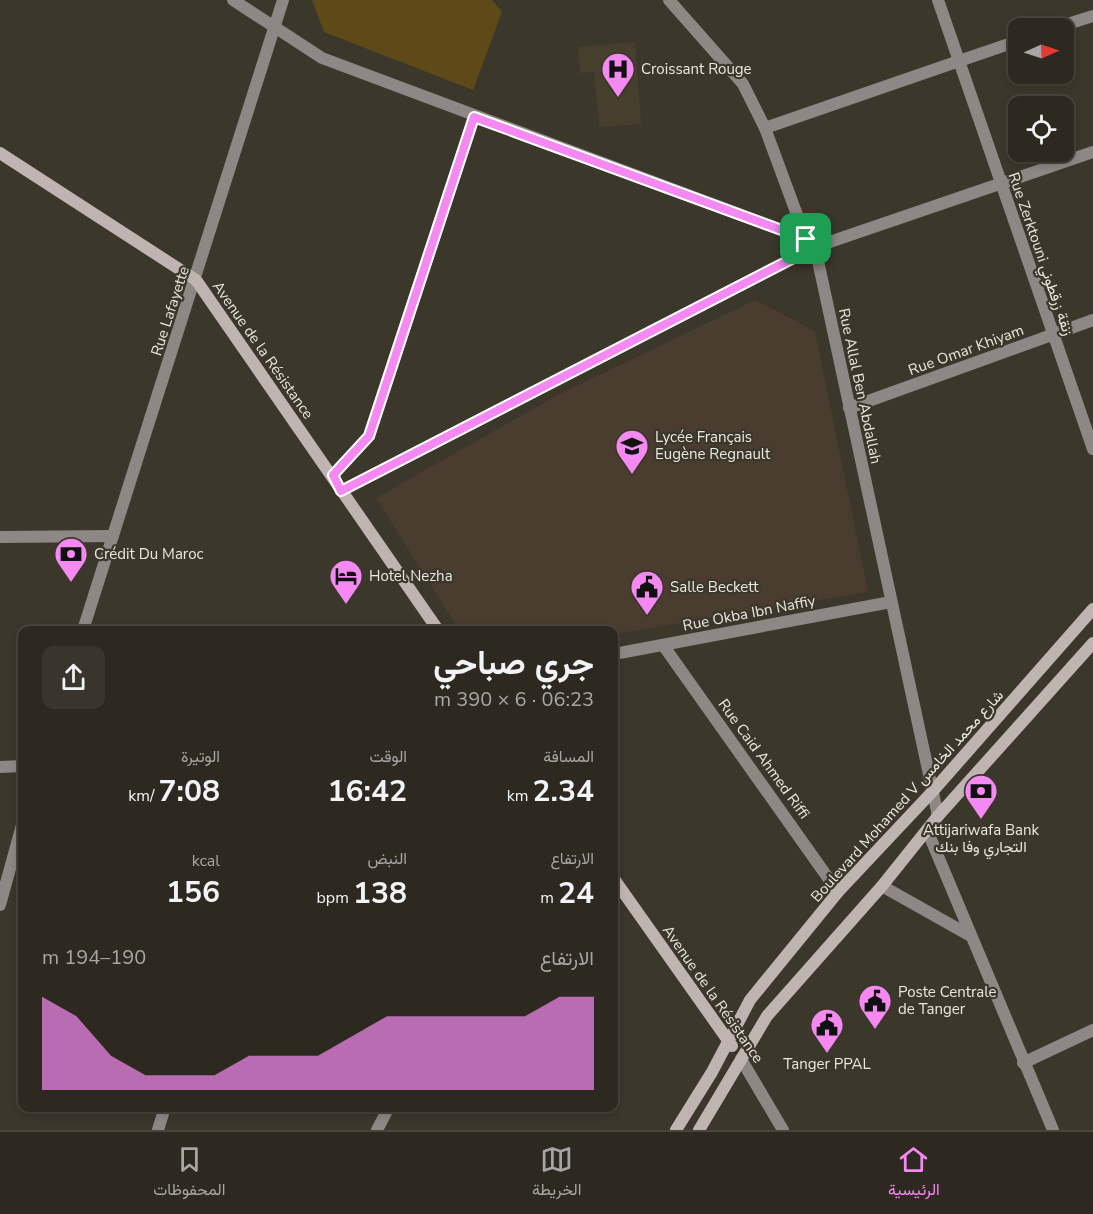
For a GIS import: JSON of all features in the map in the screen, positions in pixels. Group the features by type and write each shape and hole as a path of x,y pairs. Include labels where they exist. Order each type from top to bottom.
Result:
{"main road":[{"name":"Avenue de la Résistance","path":"0,153 196,280 435,626"},
{"name":"Boulevard Mohamed V شارع محمد الخامس","path":"676,1130 729,1042 750,1000 838,892 932,792 1093,609"},
{"path":"699,1130 767,1016 882,886 938,816 1093,644"},
{"name":"Avenue de la Résistance","path":"618,885 741,1059"}],"street":[{"path":"233,0 274,29 322,58 810,243"},
{"name":"Rue Lafayette","path":"84,626 283,0"},
{"name":"Rue Allal Ben Abdallah","path":"669,0 743,84 765,128 810,243 849,408 938,816"},
{"name":"Rue Zerktouni زنقة زرقطوني","path":"938,0 1093,449"},
{"path":"1074,22 1093,16"},
{"path":"765,128 1008,44"},
{"path":"333,475 369,436 474,117"},
{"path":"341,491 810,243 1001,184 1093,152"},
{"name":"Rue Omar Khiyam","path":"849,408 1093,320"},
{"path":"0,537 113,536"},
{"name":"Rue Okba Ibn Naffiy","path":"618,653 891,602"},
{"name":"Rue Caid Ahmed Riffi","path":"663,645 838,892"},
{"path":"0,767 18,766"},
{"path":"927,830 1023,1063 1044,1124 1053,1130"},
{"path":"0,905 18,840"},
{"path":"882,886 969,935"},
{"path":"1023,1063 1093,1030"},
{"name":"Avenue de la Résistance","path":"741,1059 783,1130"},
{"path":"158,1130 163,1112"},
{"path":"377,1130 386,1112"}],"shaded area":[{"path":"312,0 492,0 502,12 473,90 324,32"},
{"name":"Croissant Rouge","path":"635,42 641,124 599,127 594,72 580,73 578,47"},
{"name":"Lycée Français Eugène Regnault","path":"755,300 815,331 868,592 618,633 618,626 456,626 376,498 556,396"}],"place":[{"name":"Croissant Rouge","path":"618,98"},
{"name":"Lycée Français Eugène Regnault","path":"632,475"},
{"name":"Crédit Du Maroc","path":"71,583"},
{"name":"Hotel Nezha","path":"346,605"},
{"name":"Salle Beckett","path":"647,616"},
{"name":"Attijariwafa Bank التجاري وفا بنك","path":"981,820"},
{"name":"Poste Centrale de Tanger","path":"875,1030"},
{"name":"Tanger PPAL","path":"827,1054"}],"route":[{"path":"474,117 806,239 815,247 341,491 333,475 369,436 474,117"}]}
